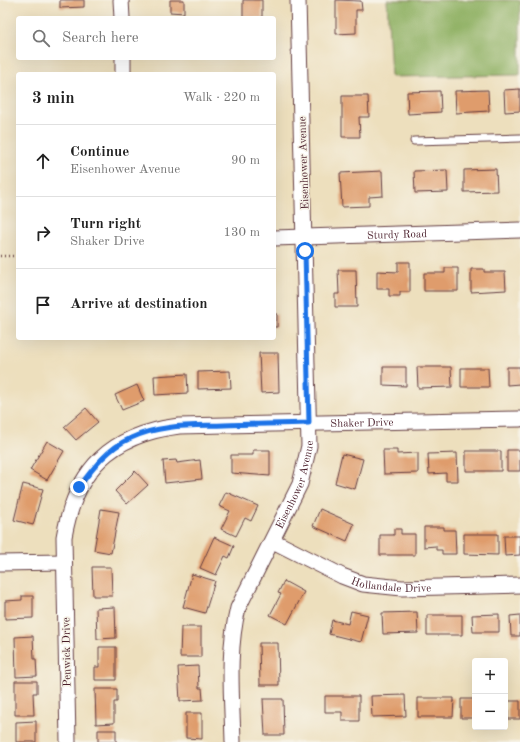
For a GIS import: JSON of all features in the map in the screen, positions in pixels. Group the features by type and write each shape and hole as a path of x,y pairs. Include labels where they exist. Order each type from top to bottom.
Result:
{"street":[{"path":"121,0 122,16"},
{"name":"Eisenhower Avenue","path":"233,742 231,651 233,628 238,608 273,541 300,484 309,446 298,0"},
{"path":"123,60 123,72"},
{"name":"Sturdy Road","path":"276,238 520,230"},
{"name":"Shaker Drive","path":"64,562 64,537 69,512 79,487 94,466 111,450 130,438 155,429 179,426 520,419"},
{"name":"Hollandale Drive","path":"273,541 342,576 363,584 402,588 520,585"},
{"path":"0,563 64,562"},
{"name":"Penwick Drive","path":"64,562 68,742"}],"lane":[{"path":"414,141 520,138"}],"path":[{"path":"0,256 16,256"}],"green space":[{"path":"387,0 520,0 520,75 391,77"}],"building":[{"path":"60,0 84,0 84,7 60,8"},
{"path":"170,0 184,0 184,13 170,12"},
{"path":"243,0 262,0 262,16 243,16"},
{"path":"336,0 361,1 362,10 356,10 356,33 336,34"},
{"path":"520,89 520,111 505,112 504,90"},
{"path":"488,90 489,111 456,113 455,91"},
{"path":"440,91 441,112 408,114 407,92"},
{"path":"342,96 368,96 369,117 359,117 360,137 342,137"},
{"path":"496,169 497,191 464,192 464,170"},
{"path":"447,170 448,192 415,193 414,171"},
{"path":"382,171 383,196 369,197 369,206 342,207 340,173"},
{"path":"398,262 410,262 410,292 400,292 400,296 389,296 389,289 377,289 377,271 398,272"},
{"path":"445,268 458,268 458,291 424,291 424,273 445,273"},
{"path":"471,269 484,269 484,272 505,272 506,290 471,292"},
{"path":"338,270 356,270 357,307 335,307 335,294 339,294"},
{"path":"276,314 277,314 276,327"},
{"path":"259,353 278,353 279,392 261,393"},
{"path":"383,367 406,367 406,386 383,385"},
{"path":"417,367 451,367 452,387 418,388"},
{"path":"507,367 520,367 520,384 507,385"},
{"path":"461,368 488,368 489,387 461,387"},
{"path":"230,371 231,388 198,389 198,372"},
{"path":"187,374 188,393 155,395 154,376"},
{"path":"137,385 144,401 122,410 115,395"},
{"path":"86,408 98,422 76,440 64,427"},
{"path":"47,441 64,451 47,480 30,470"},
{"path":"253,450 270,450 270,476 231,473 231,455 253,455"},
{"path":"383,450 397,450 397,454 418,453 418,473 384,474"},
{"path":"507,450 520,450 520,471 507,471"},
{"path":"466,451 501,451 501,471 466,471"},
{"path":"457,453 458,481 446,481 446,473 429,474 428,454"},
{"path":"342,454 363,459 355,489 335,483"},
{"path":"176,460 177,463 200,460 202,479 165,483 163,461"},
{"path":"135,471 148,485 127,504 115,491"},
{"path":"23,484 43,489 33,525 14,520"},
{"path":"226,492 258,506 251,521 245,518 236,536 221,529 230,511 219,506"},
{"path":"101,509 119,512 111,553 94,550"},
{"path":"320,509 354,524 347,541 313,526"},
{"path":"424,527 444,527 444,530 455,530 456,554 442,554 442,550 436,550 436,546 424,547"},
{"path":"394,529 401,529 401,534 415,534 415,555 380,555 380,535 394,535"},
{"path":"464,534 498,534 498,555 464,554"},
{"path":"504,536 520,536 520,555 505,556"},
{"path":"214,537 234,546 229,558 225,556 216,575 200,568"},
{"path":"92,567 111,567 112,596 93,596"},
{"path":"192,574 215,581 205,613 183,607"},
{"path":"284,581 304,592 287,624 270,615 281,594 278,593"},
{"path":"22,596 33,596 33,618 5,619 5,601 22,600"},
{"path":"115,607 116,638 97,639 96,608"},
{"path":"351,611 368,615 361,642 329,634 332,620 348,624"},
{"path":"417,612 418,633 383,634 382,613"},
{"path":"499,614 499,632 473,632 472,615"},
{"path":"427,615 462,615 462,635 427,635"},
{"path":"520,615 520,636 511,636 510,616"},
{"path":"181,627 201,627 201,657 180,657"},
{"path":"33,636 34,659 36,659 37,676 16,677 15,637"},
{"path":"259,643 278,643 279,685 260,685"},
{"path":"99,647 116,647 116,680 95,680 95,667 99,667"},
{"path":"198,666 199,688 202,688 203,700 180,701 178,667"},
{"path":"15,681 37,681 37,693 33,693 34,715 15,715"},
{"path":"95,689 117,689 117,702 114,702 114,723 96,724"},
{"path":"405,695 406,716 372,717 371,696"},
{"path":"325,696 359,696 359,721 342,721 342,712 325,712"},
{"path":"418,698 454,698 453,717 418,717"},
{"path":"263,699 283,699 284,735 265,735"},
{"path":"461,699 472,699 472,718 461,718"},
{"path":"508,701 520,701 520,719 508,719"},
{"path":"186,713 202,713 202,739 186,738"},
{"path":"36,721 36,742 16,742 16,722"},
{"path":"98,730 116,730 116,742 98,742"}],"route":[{"path":"79,487 94,466 111,450 130,438 155,429 179,426 309,423 305,251"}]}
